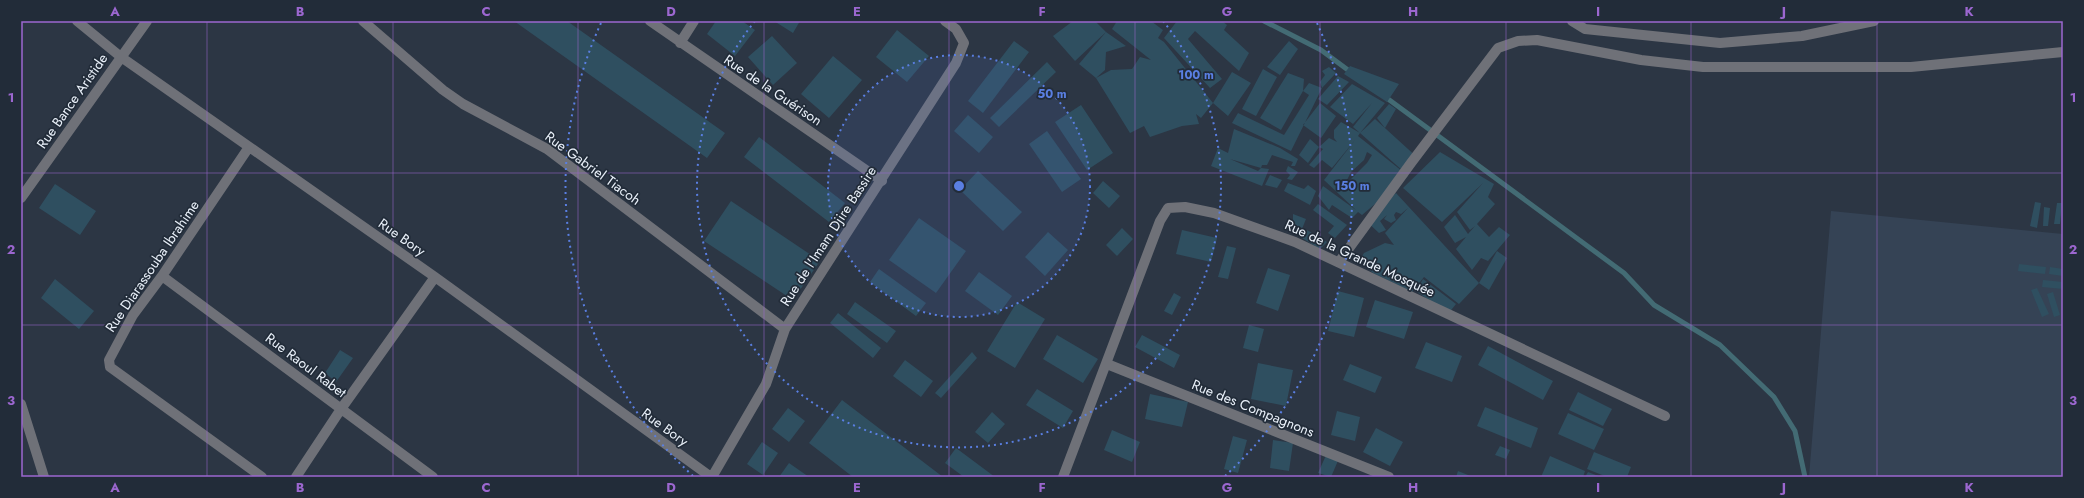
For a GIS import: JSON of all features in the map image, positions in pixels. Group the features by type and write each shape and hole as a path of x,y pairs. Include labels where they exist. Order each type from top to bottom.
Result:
{"street":[{"name":"Rue Bory","path":"77,21 121,57 435,277 711,477"},
{"name":"Rue Bance Aristide","path":"21,198 147,21"},
{"name":"Rue Gabriel Tiacoh","path":"362,21 443,90 463,104 547,149 785,329"},
{"name":"Rue de la Guérison","path":"650,21 882,181"},
{"path":"680,43 694,21"},
{"name":"Rue de l'Imam Djire Bassire","path":"711,477 766,384 785,329 829,258 882,181 956,63 964,43 956,29 945,21"},
{"path":"1572,21 1585,29 1720,43 1802,36 1874,21"},
{"path":"1339,262 1411,163 1498,48 1518,41 1537,40 1642,60 1703,67 1911,67 2063,52"},
{"name":"Rue Diarassouba Ibrahime","path":"249,147 162,276 133,315 109,360 110,367 262,477"},
{"name":"Rue de la Grande Mosquée","path":"1063,477 1160,221 1168,208 1185,207 1214,213 1295,242 1664,416"},
{"name":"Rue Raoul Rabet","path":"162,276 433,477"},
{"path":"296,477 341,409 435,277"},
{"name":"Rue des Compagnons","path":"1107,364 1389,477"},
{"path":"21,404 44,477"}],"shaded area":[{"path":"1831,211 2063,234 2063,477 1809,477"}],"building":[{"path":"514,21 567,21 725,133 707,158"},
{"path":"716,21 742,21 755,30 735,56 707,34"},
{"path":"774,21 800,21 793,33"},
{"path":"1073,21 1095,21 1106,32 1075,61 1053,36"},
{"path":"1117,21 1151,21 1163,30 1158,38 1164,42 1213,103 1201,118 1196,114 1199,124 1182,126 1150,137 1144,126 1130,133 1096,78 1111,70 1132,69 1140,57 1151,60 1112,29"},
{"path":"1177,21 1222,21 1227,25 1224,30 1249,53 1239,71 1195,31 1188,39 1222,79 1210,88 1164,38"},
{"path":"897,30 929,56 907,82 876,57"},
{"path":"1106,32 1126,46 1106,52 1105,70 1096,78 1079,64"},
{"path":"772,36 797,63 773,85 748,57"},
{"path":"1014,41 1029,52 983,113 968,101"},
{"path":"1289,41 1298,49 1280,75 1267,67"},
{"path":"833,56 862,80 829,118 801,94"},
{"path":"1047,62 1056,72 999,127 990,118"},
{"path":"1350,66 1399,84 1387,102 1344,74"},
{"path":"1329,67 1336,73 1322,88 1320,82 1325,75 1322,71"},
{"path":"1263,69 1277,77 1256,116 1242,109"},
{"path":"1232,72 1251,83 1228,116 1213,103"},
{"path":"1288,73 1304,79 1303,91 1281,130 1260,118"},
{"path":"1338,76 1349,82 1327,105 1318,99"},
{"path":"1309,83 1322,88 1291,151 1232,123 1238,113 1284,135 1309,95 1303,91"},
{"path":"1352,84 1385,103 1360,133 1353,127 1372,103 1353,124 1330,107"},
{"path":"1320,103 1336,116 1321,138 1303,125"},
{"path":"1389,104 1396,109 1385,128 1377,118"},
{"path":"1081,105 1113,153 1087,170 1055,122"},
{"path":"968,115 993,137 979,153 954,131"},
{"path":"1375,119 1419,159 1405,173 1408,176 1362,215 1358,212 1352,218 1332,205 1329,210 1318,196 1323,186 1356,210 1324,180 1355,140 1332,168 1322,160 1314,168 1309,165 1323,149 1319,147 1329,138 1337,142 1334,138 1334,130 1341,122 1360,133","holes":["1360,133 1403,171 1358,136","1367,152 1372,155 1367,163 1344,186 1351,172 1364,160"]},
{"path":"1234,129 1280,148 1298,159 1295,166 1291,166 1293,162 1272,155 1267,165 1262,165 1261,168 1269,169 1262,186 1211,166 1218,148 1228,153","holes":["1230,159 1261,168 1258,171"]},
{"path":"1047,131 1081,179 1062,192 1029,144"},
{"path":"759,137 845,203 829,222 744,157"},
{"path":"1310,139 1319,147 1308,163 1299,155"},
{"path":"1440,152 1494,184 1488,197 1495,204 1477,224 1489,237 1499,227 1510,235 1488,261 1481,258 1472,270 1456,249 1466,237 1455,243 1444,227 1455,215 1468,234 1475,226 1470,230 1457,212 1483,183 1442,222 1403,188"},
{"path":"1288,166 1298,172 1292,180 1287,179 1290,175 1286,171"},
{"path":"978,171 1022,212 1003,231 960,190"},
{"path":"1270,175 1282,180 1277,188 1265,185"},
{"path":"1103,181 1120,196 1109,208 1093,193"},
{"path":"1288,183 1304,189 1308,185 1316,191 1310,205 1284,191"},
{"path":"55,184 96,211 80,235 39,208"},
{"path":"1396,193 1479,283 1459,304 1424,277 1412,292 1373,273 1359,261 1364,253 1385,243 1394,245 1385,233 1408,208 1401,214 1396,212 1394,215 1396,220 1391,223 1384,219 1387,215 1380,221 1386,230 1379,233 1365,220"},
{"path":"731,201 820,261 793,300 704,241"},
{"path":"2035,202 2041,203 2037,228 2030,226"},
{"path":"2057,203 2062,203 2060,224 2054,224"},
{"path":"1318,204 1347,225 1335,238 1328,233 1334,226 1313,210"},
{"path":"2044,207 2050,208 2048,226 2043,226"},
{"path":"1293,214 1306,219 1302,229 1293,224"},
{"path":"919,218 966,251 936,293 889,260"},
{"path":"1122,228 1133,239 1117,256 1106,245"},
{"path":"1182,230 1217,238 1211,262 1176,254"},
{"path":"1307,230 1327,242 1320,249 1302,238"},
{"path":"1048,232 1068,250 1045,276 1025,257"},
{"path":"1227,246 1236,248 1228,279 1218,277"},
{"path":"1497,251 1507,258 1489,290 1479,283"},
{"path":"2019,264 2046,267 2045,274 2018,271"},
{"path":"2050,267 2063,269 2063,276 2049,274"},
{"path":"1268,268 1290,275 1278,311 1256,303"},
{"path":"879,269 926,303 916,316 870,282"},
{"path":"979,272 1012,296 998,315 965,291"},
{"path":"55,279 94,311 79,329 41,298"},
{"path":"1423,279 1456,304 1448,314 1416,291"},
{"path":"2043,280 2063,282 2063,289 2042,287"},
{"path":"2037,288 2049,314 2042,317 2031,290"},
{"path":"1338,291 1364,298 1354,337 1328,331"},
{"path":"2053,292 2060,315 2054,317 2047,294"},
{"path":"1174,293 1181,297 1172,315 1164,311"},
{"path":"1375,300 1413,312 1404,339 1366,327"},
{"path":"855,302 896,331 887,343 847,314"},
{"path":"1017,302 1045,319 1015,368 987,351"},
{"path":"838,313 881,348 873,358 830,323"},
{"path":"1249,325 1264,329 1258,352 1243,348"},
{"path":"1057,335 1098,359 1083,383 1043,359"},
{"path":"1142,335 1180,355 1174,368 1135,347"},
{"path":"1426,342 1462,356 1452,382 1415,368"},
{"path":"1488,346 1553,381 1543,400 1478,365"},
{"path":"340,350 353,358 336,382 325,373"},
{"path":"972,352 977,358 941,398 935,393"},
{"path":"905,360 933,381 921,397 893,376"},
{"path":"1258,363 1293,370 1286,406 1251,399"},
{"path":"1350,364 1382,377 1375,393 1343,380"},
{"path":"1037,389 1073,411 1063,428 1026,405"},
{"path":"1578,392 1612,409 1603,426 1569,410"},
{"path":"1150,394 1188,402 1182,427 1145,419"},
{"path":"842,400 943,477 853,477 809,443"},
{"path":"1485,407 1538,428 1531,448 1477,426"},
{"path":"788,408 805,421 789,442 772,429"},
{"path":"1337,411 1360,417 1355,441 1331,435"},
{"path":"992,412 1005,424 988,443 975,432"},
{"path":"1568,413 1604,429 1594,450 1558,434"},
{"path":"1376,428 1403,442 1390,466 1363,452"},
{"path":"1112,430 1140,442 1132,462 1104,450"},
{"path":"1233,436 1247,440 1238,473 1224,469"},
{"path":"1273,440 1293,443 1289,471 1270,468"},
{"path":"762,442 778,453 763,475 747,464"},
{"path":"1500,446 1510,450 1506,459 1495,455"},
{"path":"956,448 995,477 964,477 945,463"},
{"path":"1328,451 1340,456 1331,477 1318,473"},
{"path":"1594,452 1631,467 1627,477 1607,477 1587,469"},
{"path":"1550,456 1585,471 1583,477 1541,477"},
{"path":"789,463 809,477 779,477"},
{"path":"1458,471 1473,477 1456,477"},
{"path":"1588,472 1601,477 1585,477"}],"waterway":[{"path":"1264,21 1321,50 1352,73"},
{"path":"1384,96 1624,273 1654,305 1720,345 1774,397 1795,431 1805,477"}]}
